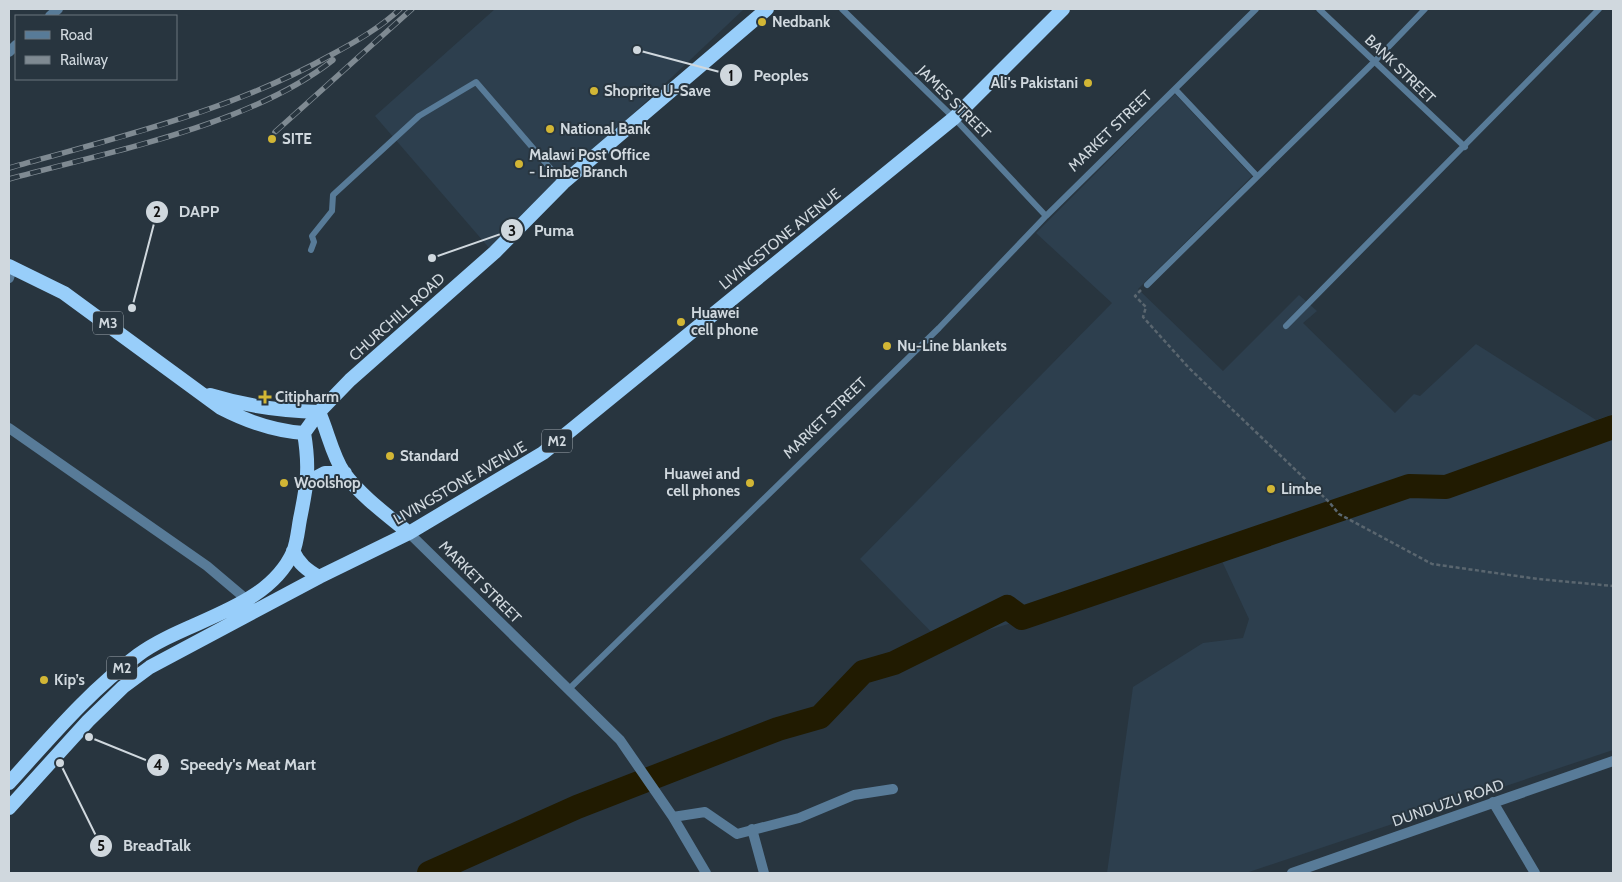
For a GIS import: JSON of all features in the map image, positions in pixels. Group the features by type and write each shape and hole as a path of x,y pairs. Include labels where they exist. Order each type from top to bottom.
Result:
{"highway":[{"name":"CHURCHILL ROAD","path":"304,433 320,412 350,380 495,252 563,183 767,9"},
{"name":"LIVINGSTONE AVENUE","path":"9,808 88,721 123,686 150,667 319,577 409,533 543,453 954,118 1063,9"},
{"name":"M3","path":"10,271 64,292 177,377 222,408 246,420 281,432 304,433"},
{"name":"M3","path":"200,392 239,404 288,412 320,412"},
{"path":"320,412 345,473 373,502 409,533"},
{"name":"M2","path":"9,783 76,709 140,653 263,590 281,573 293,551 308,482 308,457 304,433"},
{"path":"308,482 325,473 345,473"},
{"path":"293,551 297,560 306,570 319,577"}],"street":[{"path":"9,428 207,566 246,599"},
{"name":"MARKET STREET","path":"409,533 569,688"},
{"path":"569,688 620,740 673,817 706,873"},
{"name":"DUNDUZU ROAD","path":"1292,873 1613,761"},
{"path":"673,817 705,812 737,834 799,818 854,795 892,789"},
{"path":"1492,802 1535,873"},
{"path":"752,829 764,873"}],"lane":[{"name":"JAMES STREET","path":"842,9 954,118 1046,216"},
{"name":"MARKET STREET","path":"569,688 939,328 1046,216 1256,9"},
{"name":"BANK STREET","path":"1320,9 1464,147"},
{"path":"1147,285 1374,62 1425,9"},
{"path":"1286,326 1598,9"},
{"path":"311,250 314,242 312,236 332,211 333,196 420,116 476,82 563,183"},
{"path":"1175,89 1257,176"}],"path":[{"path":"1147,285 1135,296 1146,307 1143,317 1189,368 1330,502 1339,514 1432,564 1538,579 1613,586"}],"shaded area":[{"path":"495,9 744,9 490,249 375,116"},
{"name":"Limbe","path":"1175,94 1252,176 1138,289 1223,371 1299,295 1317,311 1303,323 1395,413 1414,394 1420,396 1476,344 1596,420 1613,414 1613,750 1246,873 1107,873 1133,687 1203,643 1243,638 1249,619 1221,559 943,644 860,559 1112,303 1036,233"}],"waterway":[{"path":"429,873 577,807 778,729 820,717 863,672 894,663 1007,607 1022,618 1409,486 1446,487 1613,427"}],"railway":[{"path":"9,168 174,121 254,92 293,75 349,45 376,28 400,9"},
{"path":"275,132 412,9"},
{"path":"9,179 178,134 220,119 261,102 299,83 333,60"}],"place":[{"name":"Nedbank","path":"762,22"},
{"name":"Peoples","path":"637,50"},
{"name":"Ali's Pakistani","path":"1088,83"},
{"name":"Shoprite U-Save","path":"594,91"},
{"name":"National Bank","path":"550,129"},
{"name":"SITE","path":"272,139"},
{"name":"Malawi Post Office - Limbe Branch","path":"519,164"},
{"name":"Puma","path":"432,258"},
{"name":"DAPP","path":"132,308"},
{"name":"Huawei cell phone","path":"681,322"},
{"name":"Nu-Line blankets","path":"887,346"},
{"name":"Citipharm","path":"265,397"},
{"name":"Standard","path":"390,456"},
{"name":"Woolshop","path":"284,483"},
{"name":"Huawei and cell phones","path":"750,483"},
{"name":"Limbe","path":"1271,489"},
{"name":"Kip’s","path":"44,680"},
{"name":"Speedy's Meat Mart","path":"89,737"},
{"name":"BreadTalk","path":"60,763"}]}
